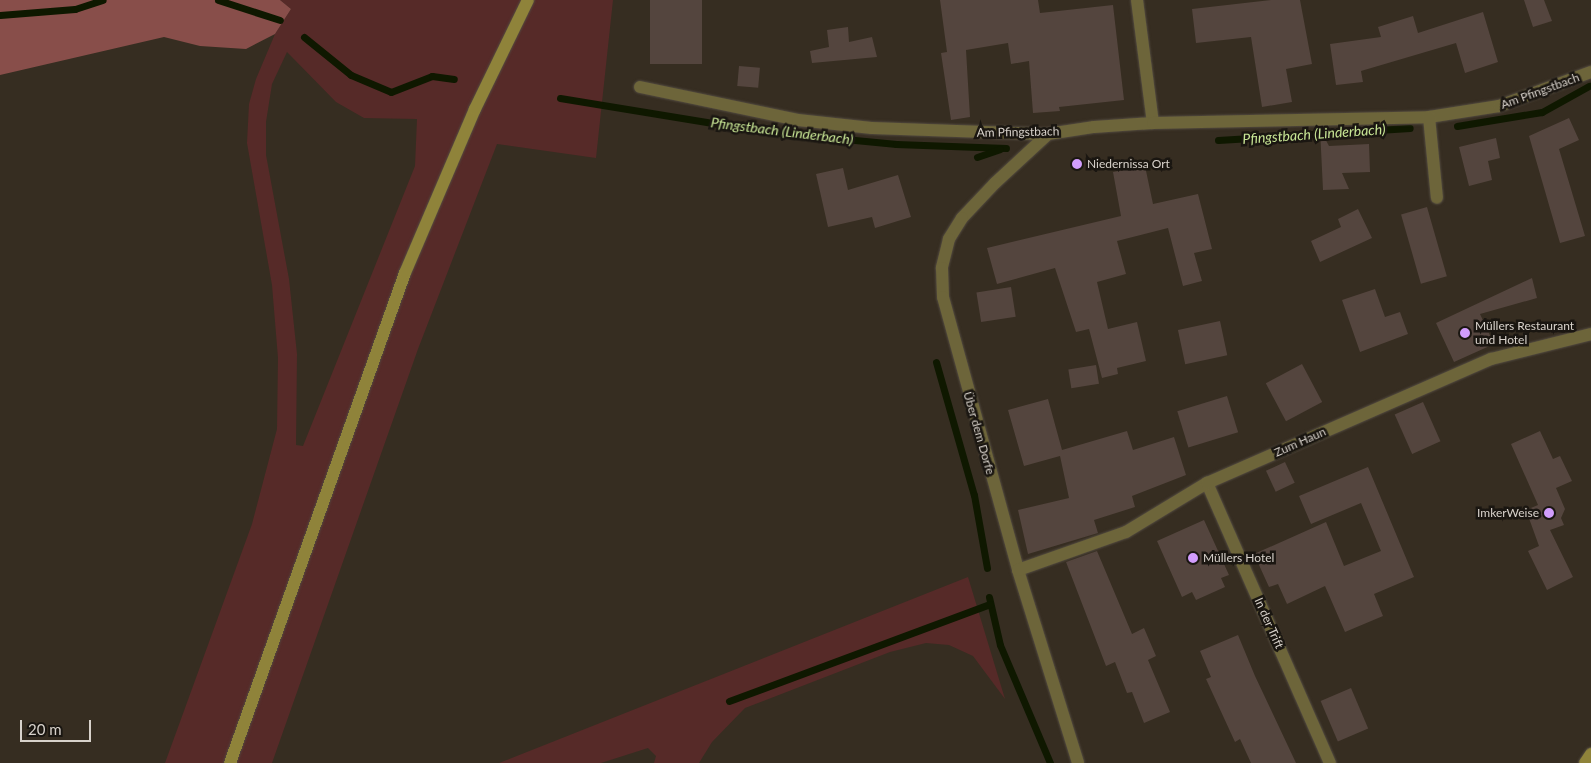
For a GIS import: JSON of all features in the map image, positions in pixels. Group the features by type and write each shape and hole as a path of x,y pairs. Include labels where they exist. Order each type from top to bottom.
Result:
{"main road":[{"path":"230,763 405,273 467,126 528,0"},
{"path":"1584,763 1591,754"}],"street":[{"path":"1137,0 1153,123"},
{"name":"Am Pfingstbach","path":"640,87 807,121 872,128 1048,134 1094,127 1153,123 1429,117 1499,106 1591,72"},
{"path":"1429,117 1437,198"},
{"name":"Über dem Dorfe","path":"1048,134 994,183 962,218 949,239 942,268 943,297 951,334 1018,570 1078,763"},
{"name":"Zum Haun","path":"1018,570 1126,532 1207,483 1491,359 1591,334"},
{"name":"In der Trift","path":"1207,483 1330,763"}],"shaded area":[{"path":"0,0 280,0 291,9 275,34 246,49 200,46 164,37 0,75"},
{"path":"280,0 613,0 596,158 497,144 418,349 272,763 165,763 252,524 277,429 278,358 272,285 247,143 249,104 256,79 275,34 291,9","holes":["287,52 336,102 364,118 417,119 415,166 303,446 296,445 297,354 289,279 266,155 266,122 272,84"]},
{"path":"968,577 1005,699 973,656 949,645 926,643 890,652 745,708 712,742 699,763 654,763 656,756 648,748 601,763 499,763"}],"building":[{"path":"650,0 702,0 702,64 650,64"},
{"path":"940,0 1038,0 1040,13 1113,5 1124,100 1059,107 1060,111 1033,113 1029,61 1011,64 1008,43 966,50 970,117 951,120 941,53 947,52"},
{"path":"1271,0 1300,0 1312,64 1286,69 1292,102 1262,107 1251,37 1196,43 1192,9"},
{"path":"1524,0 1544,0 1552,21 1533,27"},
{"path":"1483,12 1498,62 1465,73 1456,43 1361,71 1363,82 1336,85 1330,44 1381,37 1378,27 1413,16 1418,33"},
{"path":"848,27 849,42 872,37 877,57 812,63 810,51 829,47 827,30"},
{"path":"739,66 760,68 758,88 737,86"},
{"path":"1569,118 1579,140 1559,149 1585,236 1560,243 1529,136"},
{"path":"1320,129 1329,146 1369,144 1370,172 1342,173 1349,189 1323,190"},
{"path":"1496,138 1500,158 1488,161 1492,180 1469,186 1459,147"},
{"path":"1145,166 1153,204 1198,194 1212,249 1194,253 1202,281 1183,286 1168,228 1117,241 1126,274 1097,282 1108,329 1137,322 1146,361 1117,368 1118,374 1102,378 1089,329 1076,332 1055,268 997,284 987,248 1121,216 1113,172"},
{"path":"843,168 848,190 898,175 911,217 875,228 872,217 828,227 816,174"},
{"path":"1427,207 1447,276 1421,284 1401,214"},
{"path":"1358,209 1372,238 1320,262 1311,241 1341,227 1338,219"},
{"name":"Müllers Restaurant und Hotel","path":"1532,278 1537,298 1480,314 1494,344 1454,362 1436,323"},
{"path":"1011,287 1016,317 981,322 976,292"},
{"path":"1375,289 1385,317 1400,312 1408,334 1360,352 1342,300"},
{"path":"1220,321 1227,355 1185,364 1178,330"},
{"path":"1302,364 1322,402 1286,421 1266,383"},
{"path":"1096,365 1099,384 1071,388 1068,369"},
{"path":"1227,396 1238,432 1188,448 1177,411"},
{"path":"1048,399 1062,450 1127,431 1133,450 1174,437 1186,475 1132,496 1135,507 1094,520 1098,533 1028,554 1018,510 1069,498 1060,456 1024,466 1008,410"},
{"path":"1423,402 1440,441 1412,454 1395,415"},
{"path":"1540,431 1553,459 1560,456 1572,481 1556,488 1565,509 1561,518 1564,525 1550,530 1573,577 1547,590 1528,551 1539,546 1526,510 1538,505 1511,444"},
{"path":"1285,462 1295,483 1276,492 1266,471"},
{"path":"1368,467 1414,577 1374,594 1383,616 1345,632 1325,586 1287,604 1278,584 1269,587 1254,554 1326,522 1344,566 1381,551 1361,503 1311,524 1299,496"},
{"name":"Müllers Hotel","path":"1204,520 1229,575 1221,578 1225,587 1196,600 1192,592 1182,597 1157,541"},
{"path":"1097,551 1132,634 1144,628 1156,656 1148,660 1170,712 1144,723 1132,692 1127,693 1115,662 1106,666 1066,562"},
{"path":"1238,635 1296,763 1251,763 1240,739 1235,742 1206,679 1211,677 1200,651"},
{"path":"1351,688 1368,729 1338,741 1321,701"}],"waterway":[{"name":"Pfingstbach (Linderbach)","path":"0,15 75,9 103,0"},
{"name":"Pfingstbach (Linderbach)","path":"218,0 280,20"},
{"name":"Pfingstbach (Linderbach)","path":"304,37 351,75 391,92 432,76 454,79"},
{"name":"Pfingstbach (Linderbach)","path":"1457,126 1542,112 1589,86"},
{"name":"Pfingstbach (Linderbach)","path":"560,98 761,131 896,144 1006,148"},
{"name":"Pfingstbach (Linderbach)","path":"1218,140 1410,128"},
{"path":"977,157 1000,149"},
{"path":"936,362 974,495 987,568"},
{"path":"989,597 1000,645 1050,763"},
{"path":"729,701 990,604"}],"place":[{"name":"Niedernissa Ort","path":"1077,164"},
{"name":"Müllers Restaurant und Hotel","path":"1465,333"},
{"name":"ImkerWeise","path":"1549,513"},
{"name":"Müllers Hotel","path":"1193,558"}]}
